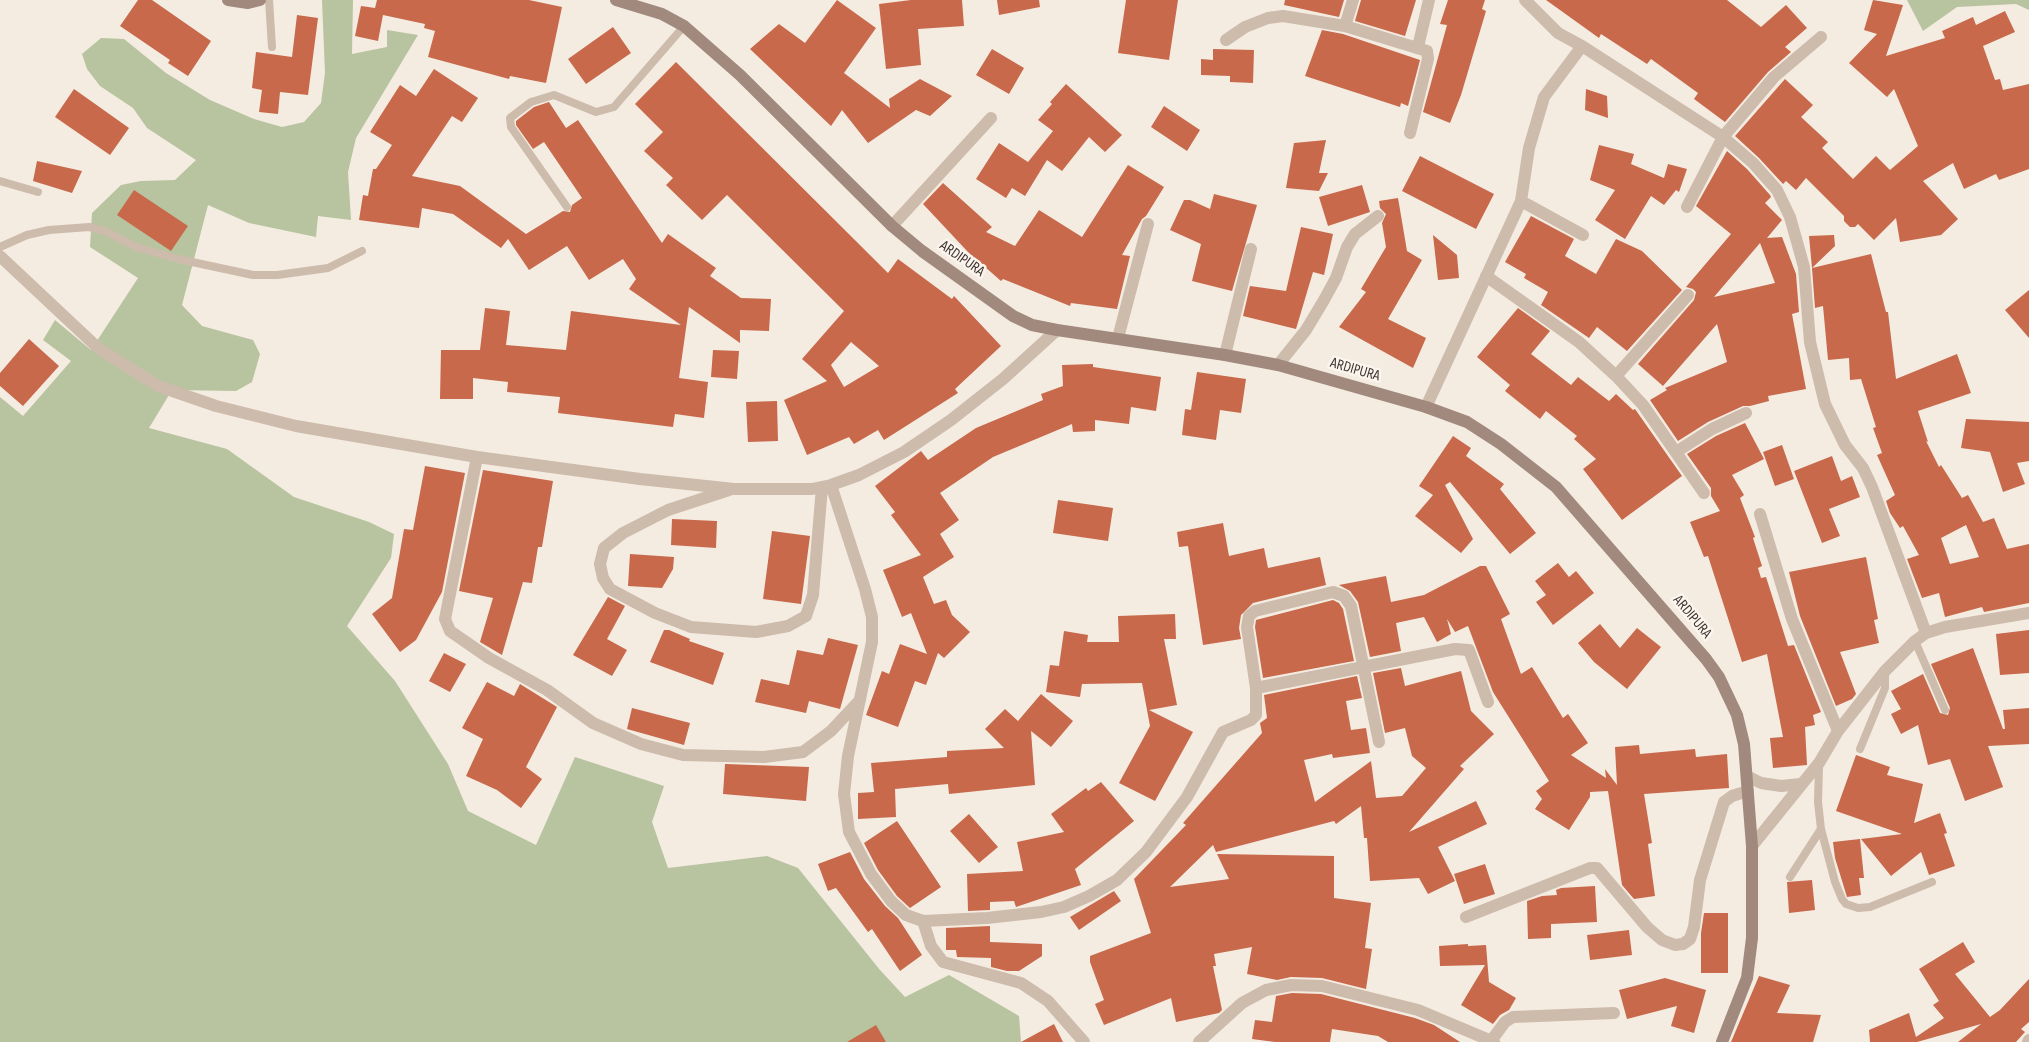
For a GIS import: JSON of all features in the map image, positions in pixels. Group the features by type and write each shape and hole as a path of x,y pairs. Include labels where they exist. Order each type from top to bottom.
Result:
{"street":[{"path":"228,0 248,3 260,0"},
{"name":"ARDIPURA","path":"616,0 644,4 684,26 740,76 892,226 922,251 1013,316 1032,325 1056,330 1118,338 1278,365 1426,407 1466,422 1531,465 1556,487 1706,659 1731,699 1744,744 1747,776 1752,846 1752,938 1747,978 1722,1042"},
{"path":"1345,26 1352,0"},
{"path":"1418,47 1429,0"},
{"path":"1525,0 1558,33 1582,46 1723,137 1753,163 1777,190 1790,217 1804,267 1810,342 1825,404 1846,445 1872,487 1926,633"},
{"path":"1226,40 1244,27 1268,18 1283,16 1345,26 1427,51 1428,55 1410,133"},
{"path":"1687,207 1723,137 1774,77 1821,36"},
{"path":"1426,407 1521,201 1529,148 1544,97 1582,46"},
{"path":"892,226 991,118"},
{"path":"1521,201 1583,235"},
{"path":"1278,365 1306,330 1324,300 1336,278 1347,248 1355,234 1378,216"},
{"path":"1118,338 1148,224"},
{"path":"1225,355 1251,248"},
{"path":"0,256 98,348 158,386 216,406 296,426 478,457 640,479 734,488 783,490 826,486 859,475 904,452 951,420 1003,379 1056,330"},
{"path":"1486,276 1580,342 1616,376 1643,405 1704,493"},
{"path":"1616,376 1688,296"},
{"path":"1676,452 1712,429 1746,412"},
{"path":"478,457 445,619 450,631 489,658 547,690 593,723 642,744 683,755 764,757 803,752 831,731 861,699"},
{"path":"734,488 668,510 624,533 604,548 600,564 603,578 610,589 655,613 691,626 756,632 788,626 806,616 813,595 826,486"},
{"path":"826,486 865,589 872,617 872,642 848,756 844,794 849,832 871,874 891,901 906,915 923,921 987,918 1041,912 1064,907 1089,896 1117,880 1146,852 1187,797 1222,732 1254,718 1257,706 1256,688 1248,636 1249,616 1255,611 1333,592 1344,596 1351,606 1379,742"},
{"path":"1760,514 1792,619 1838,731"},
{"path":"1752,846 1819,763 1838,731 1885,671 1915,641 1926,633 1989,618 2029,612"},
{"path":"1256,688 1456,649 1469,650 1488,702"},
{"path":"1747,776 1762,783 1781,786 1801,784"},
{"path":"1466,917 1590,868 1597,868 1647,927 1662,940 1675,945 1684,944 1690,939 1694,927 1700,880 1724,802 1732,796 1748,791"},
{"path":"923,921 931,946 943,962 1021,983 1048,1001 1084,1042"},
{"path":"1199,1042 1242,1003 1266,990 1291,985 1322,986 1376,998 1418,1010 1492,1041 1505,1022 1513,1017 1614,1013"}],"lane":[{"path":"269,0 272,47"},
{"path":"567,207 512,127 510,118 531,102 554,95 596,112 614,107 684,26"},
{"path":"0,181 38,192"},
{"path":"0,247 27,235 89,227 106,231 136,246 178,259 253,275 277,275 328,268 362,251"},
{"path":"1915,641 1945,710"},
{"path":"1860,749 1885,688 1885,671"},
{"path":"1819,763 1818,802 1821,829 1835,882 1846,904 1858,908 1870,907 1932,882"},
{"path":"1790,877 1821,829"}],"green space":[{"path":"322,0 353,0 352,54 387,47 387,30 418,35 356,138 348,172 351,220 318,216 316,237 249,223 208,205 182,305 202,326 253,340 260,354 252,382 236,391 172,390 149,428 227,449 294,497 369,522 394,534 391,558 347,626 395,681 448,764 468,811 536,845 575,757 664,786 652,822 668,868 767,856 798,868 880,970 905,997 949,975 1019,1016 1021,1042 0,1042 0,397 23,416 71,361 43,340 55,320 91,350 138,278 90,247 92,213 121,185 141,181 175,180 196,160 147,128 133,108 100,86 87,69 82,54 101,38 124,39 166,73 210,100 254,119 282,127 304,122 321,103 325,73"},
{"path":"1907,0 2029,0 2029,10 2016,4 1957,7 1923,31"}],"building":[{"path":"138,0 152,0 211,41 188,76 168,63 170,60 120,26"},
{"path":"377,0 529,0 562,7 546,83 510,76 509,79 428,57 435,31 424,28 425,24 383,15 378,41 355,36 361,6 375,8"},
{"path":"837,0 876,28 844,73 890,108 889,99 920,79 952,96 930,116 916,110 868,143 842,110 831,126 750,49 779,24 805,43"},
{"path":"911,0 962,0 964,26 918,29 921,65 886,69 879,4"},
{"path":"997,0 1039,0 1040,7 999,15"},
{"path":"1126,0 1178,0 1169,60 1118,53"},
{"path":"1285,0 1344,0 1339,17 1284,5"},
{"path":"1361,0 1416,0 1405,36 1355,21"},
{"path":"1448,0 1485,0 1482,9 1486,11 1461,95 1450,123 1423,112 1447,25 1440,24"},
{"path":"1546,0 1727,0 1761,27 1786,5 1807,28 1785,47 1791,52 1768,72 1725,122 1694,99 1698,93 1651,59 1647,64 1601,34 1599,38"},
{"path":"1873,0 1903,5 1886,56 1945,38 1942,31 1973,17 1976,25 2005,11 2015,32 1983,46 1995,80 2000,79 2003,90 2029,84 2029,169 1999,180 1996,174 1964,189 1953,163 1923,181 1958,219 1941,235 1900,242 1896,218 1874,240 1858,224 1855,227 1850,227 1844,221 1844,216 1806,178 1796,190 1786,181 1783,184 1735,136 1785,79 1813,105 1801,117 1828,142 1822,148 1853,179 1876,156 1890,170 1918,146 1894,89 1887,97 1849,63 1877,34 1864,30"},
{"path":"297,15 318,18 308,95 280,92 278,114 259,112 262,90 252,88 256,52 292,57"},
{"path":"613,27 631,53 586,84 568,59"},
{"path":"1322,30 1343,34 1420,60 1408,106 1401,103 1400,107 1305,76"},
{"path":"992,49 1024,68 1009,94 976,75"},
{"path":"1213,49 1254,50 1253,83 1230,82 1230,76 1201,75 1201,59 1213,60"},
{"path":"676,62 888,273 898,259 952,299 954,296 1001,346 955,389 958,393 884,440 878,430 854,444 849,437 807,455 784,400 827,381 802,359 844,311 727,195 702,220 666,185 673,178 644,151 663,132 635,104","holes":["851,342 879,366 844,387 831,365"]},
{"path":"434,69 478,98 462,122 452,116 412,176 460,186 526,234 563,211 570,212 572,205 582,198 544,142 533,149 516,125 516,121 534,107 549,102 566,128 578,120 662,243 668,234 716,268 710,276 741,298 771,299 769,331 740,330 740,343 689,307 679,378 708,382 704,418 675,414 673,427 558,413 560,397 507,392 508,382 473,378 473,399 440,399 441,350 480,350 485,308 510,311 506,345 566,350 571,311 681,325 629,289 636,279 623,259 589,280 567,246 529,270 508,239 501,248 453,214 422,208 419,228 359,220 363,195 368,196 373,169 376,169 392,145 370,132 400,85 416,96"},
{"path":"1066,84 1122,135 1105,152 1089,137 1062,171 1047,160 1025,196 1012,188 1006,198 976,179 999,143 1028,162 1053,131 1038,120 1052,104 1050,102"},
{"path":"74,89 129,128 110,155 55,117"},
{"path":"1586,89 1607,96 1608,118 1585,110"},
{"path":"1164,106 1200,130 1187,151 1151,127"},
{"path":"1326,140 1319,173 1328,173 1319,191 1286,188 1294,143"},
{"path":"1599,145 1634,154 1631,164 1664,178 1668,164 1687,169 1679,192 1676,190 1664,205 1651,196 1625,239 1595,220 1615,190 1590,180"},
{"path":"1727,151 1747,169 1770,195 1771,197 1765,203 1782,220 1767,238 1782,237 1796,274 1799,312 1792,314 1806,389 1768,396 1769,401 1743,406 1708,422 1678,441 1650,400 1667,390 1665,388 1727,362 1717,324 1663,386 1638,364 1694,300 1696,292 1686,287 1731,234 1696,206","holes":["1760,243 1775,283 1714,297"]},
{"path":"1420,156 1494,194 1476,229 1402,191"},
{"path":"37,161 82,171 72,193 33,181"},
{"path":"1128,165 1164,187 1146,216 1142,219 1122,255 1130,256 1117,309 1071,303 1070,306 1003,279 1001,281 968,252 923,204 943,183 992,227 986,232 1015,246 1039,210 1082,237"},
{"path":"1362,185 1370,212 1328,226 1319,197"},
{"path":"134,190 188,226 171,251 117,215"},
{"path":"1214,194 1257,205 1232,291 1192,281 1201,244 1170,230 1184,200 1190,200 1210,209"},
{"path":"1398,198 1407,251 1422,260 1388,319 1426,338 1413,368 1339,327 1366,292 1361,289 1386,247 1382,223 1386,214 1380,208 1379,201"},
{"path":"1531,216 1574,239 1565,256 1596,274 1616,239 1642,251 1682,290 1627,351 1597,327 1589,338 1541,305 1548,292 1524,278 1526,274 1505,262"},
{"path":"1301,227 1333,234 1324,275 1313,272 1296,329 1243,316 1250,286 1286,291"},
{"path":"1433,235 1457,255 1459,278 1438,280"},
{"path":"1834,235 1835,246 1812,268 1809,236"},
{"path":"1871,254 1886,312 1888,312 1896,379 1957,354 1971,393 1918,411 1928,442 1926,441 1939,467 1941,465 1962,498 1968,495 1983,522 1994,518 2007,549 2029,544 2029,603 1984,612 1982,607 1945,617 1939,593 1922,598 1907,559 1919,555 1903,526 1900,528 1890,513 1886,501 1895,495 1877,455 1882,453 1873,428 1876,427 1861,379 1850,380 1849,358 1828,360 1823,306 1815,308 1812,268","holes":["1966,525 1979,557 1950,564 1941,538"]},
{"path":"2029,290 2029,338 2005,310"},
{"path":"1518,308 1550,331 1531,354 1571,385 1578,377 1609,401 1616,394 1633,410 1635,409 1682,476 1622,520 1583,469 1596,459 1574,439 1577,436 1546,411 1540,419 1505,391 1510,385 1477,357"},
{"path":"29,339 59,366 23,406 0,386 0,373"},
{"path":"713,350 739,351 737,379 711,377"},
{"path":"1093,364 1093,367 1161,377 1156,411 1131,407 1129,424 1095,420 1095,431 1073,432 1072,424 993,457 940,493 959,520 940,534 954,557 923,577 934,604 946,600 952,615 970,632 944,658 938,653 926,685 915,681 898,727 866,715 882,671 889,674 900,644 927,654 911,613 902,617 883,570 921,555 891,515 895,512 875,486 921,451 928,460 976,428 1043,400 1041,394 1063,386 1062,365"},
{"path":"1197,372 1246,379 1241,413 1220,410 1216,440 1182,435 1185,409 1191,410"},
{"path":"777,401 778,441 748,442 746,402"},
{"path":"1966,419 2029,422 2029,461 2017,463 2025,484 2003,492 1990,452 1961,448"},
{"path":"1745,423 1764,459 1732,475 1744,495 1740,498 1755,537 1753,538 1762,566 1758,568 1761,578 1766,577 1788,646 1794,645 1821,712 1813,715 1815,725 1805,727 1807,765 1773,768 1770,738 1783,737 1767,654 1742,662 1708,556 1704,557 1690,522 1720,511 1711,496 1711,488 1687,454 1716,436"},
{"path":"1453,436 1471,448 1466,456 1504,484 1500,489 1536,533 1510,554 1450,482 1445,485 1473,539 1461,553 1415,516 1433,495 1419,486"},
{"path":"1782,445 1794,479 1775,486 1763,452"},
{"path":"1832,456 1841,481 1852,476 1860,497 1829,509 1840,536 1822,543 1794,471"},
{"path":"425,466 465,473 442,592 416,640 400,652 372,614 392,598 404,529 413,530"},
{"path":"483,470 553,481 542,547 538,547 532,583 523,582 502,655 480,642 493,598 459,591"},
{"path":"1058,500 1113,508 1108,541 1053,533"},
{"path":"672,519 717,521 716,548 671,545"},
{"path":"1223,523 1229,556 1264,548 1268,568 1320,557 1326,585 1253,603 1241,615 1239,628 1241,639 1203,645 1188,546 1179,547 1177,532"},
{"path":"772,531 810,536 801,604 763,599"},
{"path":"630,554 674,557 673,569 662,588 628,586"},
{"path":"1866,557 1878,619 1874,620 1879,643 1840,652 1856,694 1852,699 1836,706 1800,616 1789,572"},
{"path":"1558,563 1569,577 1576,571 1594,593 1553,625 1536,602 1546,595 1535,581"},
{"path":"1480,566 1486,566 1510,614 1501,619 1521,674 1532,667 1563,718 1568,714 1588,743 1571,755 1606,778 1605,769 1617,785 1615,747 1639,745 1640,754 1695,749 1696,757 1727,754 1729,788 1644,794 1652,843 1648,844 1655,896 1634,899 1622,885 1608,791 1590,792 1590,797 1569,830 1535,809 1542,799 1536,791 1549,781 1493,692 1468,626 1455,632 1447,619 1451,634 1437,642 1424,617 1396,623 1401,651 1370,657 1358,602 1350,591 1339,585 1386,576 1391,602 1424,595"},
{"path":"608,597 625,606 607,639 627,650 612,676 573,655"},
{"path":"1333,600 1339,603 1343,609 1354,661 1263,678 1255,627 1256,620"},
{"path":"1175,614 1176,639 1164,639 1177,705 1149,710 1193,732 1155,801 1119,783 1150,726 1142,683 1082,684 1080,697 1046,692 1050,665 1059,666 1064,631 1088,635 1087,642 1119,642 1118,616"},
{"path":"1600,624 1620,648 1637,628 1661,647 1627,689 1594,662 1578,643"},
{"path":"664,630 669,630 690,639 689,641 724,653 713,685 650,662"},
{"path":"2029,630 2029,673 2000,675 1996,634"},
{"path":"828,638 858,645 840,709 809,701 806,713 755,702 761,679 789,685 797,650 823,655"},
{"path":"1973,648 2003,729 2005,729 2003,710 2029,708 2029,744 1988,746 2003,787 1965,801 1950,759 1928,765 1918,725 1901,734 1891,714 1901,709 1891,691 1923,674 1940,713 1948,715 1950,708 1931,664"},
{"path":"444,653 466,664 450,692 429,681"},
{"path":"1401,668 1405,686 1461,671 1471,711 1494,734 1460,766 1464,769 1409,832 1476,801 1487,824 1438,847 1455,881 1428,894 1419,878 1370,881 1367,838 1364,838 1361,806 1336,824 1334,821 1216,852 1213,845 1170,887 1229,879 1217,854 1334,856 1334,898 1371,903 1365,948 1372,949 1366,989 1322,978 1291,977 1277,980 1247,974 1252,947 1214,954 1216,966 1213,966 1222,1010 1219,1013 1176,1022 1171,998 1104,1025 1095,1004 1104,1000 1090,962 1090,956 1151,933 1134,879 1186,825 1183,823 1262,733 1260,723 1267,718 1264,695 1357,676 1362,698 1346,701 1351,730 1366,728 1370,753 1333,758 1332,754 1304,760 1315,802 1371,761 1376,798 1402,796 1426,768 1412,756 1405,728 1385,733 1373,673"},
{"path":"487,682 514,696 520,684 557,707 526,767 542,779 521,808 497,790 466,776 483,739 462,728"},
{"path":"1041,694 1073,721 1051,747 1031,731 1035,785 949,794 948,784 895,789 896,817 858,819 858,793 874,792 871,763 947,757 947,751 1004,748 985,729 1005,709 1018,721"},
{"path":"632,708 690,723 684,745 627,729"},
{"path":"1856,755 1890,767 1887,775 1923,784 1914,823 1940,813 1947,833 1944,834 1955,866 1929,875 1921,852 1891,876 1861,839 1902,834 1836,811"},
{"path":"725,764 809,767 806,801 723,794"},
{"path":"1101,782 1134,821 1075,869 1081,885 1016,907 1014,901 990,902 990,910 968,911 967,874 1023,871 1017,842 1064,832 1051,814 1086,788 1088,791"},
{"path":"969,814 998,847 979,863 950,831"},
{"path":"897,821 941,887 910,908 897,896 878,870 864,843"},
{"path":"1860,839 1864,878 1859,878 1861,895 1847,897 1835,858 1833,842"},
{"path":"850,852 864,879 885,906 898,918 922,955 900,971 872,929 868,932 836,888 828,891 818,864"},
{"path":"1485,864 1495,894 1464,904 1454,874"},
{"path":"1812,880 1815,910 1789,913 1787,882"},
{"path":"1595,886 1597,922 1551,924 1551,938 1528,939 1527,901 1542,896 1557,895 1556,890 1561,888"},
{"path":"1114,891 1121,901 1079,930 1070,917"},
{"path":"1704,913 1728,913 1728,973 1701,973 1701,933"},
{"path":"990,926 990,942 1042,944 1042,956 1019,971 1007,971 991,967 991,958 957,957 956,950 946,950 946,928"},
{"path":"1629,930 1632,955 1590,960 1587,935"},
{"path":"1963,942 1975,962 1955,974 1990,1017 2000,1010 2029,979 2029,1022 2021,1029 2025,1032 2016,1042 1958,1042 1981,1024 1917,1042 1870,1042 1869,1030 1909,1013 1916,1037 1944,1018 1933,1005 1939,1001 1919,969"},
{"path":"1468,944 1468,946 1486,945 1489,982 1516,998 1509,1010 1500,1015 1493,1024 1461,1005 1485,965 1440,966 1439,946"},
{"path":"1759,976 1790,985 1777,1013 1821,1015 1813,1042 1731,1042"},
{"path":"1665,978 1706,990 1694,1033 1671,1026 1677,1006 1627,1019 1619,990"},
{"path":"1292,993 1321,994 1415,1018 1434,1025 1460,1042 1388,1042 1378,1036 1332,1029 1330,1042 1275,1042 1252,1039 1255,1020 1272,1022 1276,996"},
{"path":"1054,1024 1063,1042 1021,1042"},
{"path":"876,1025 886,1042 847,1042"}]}
